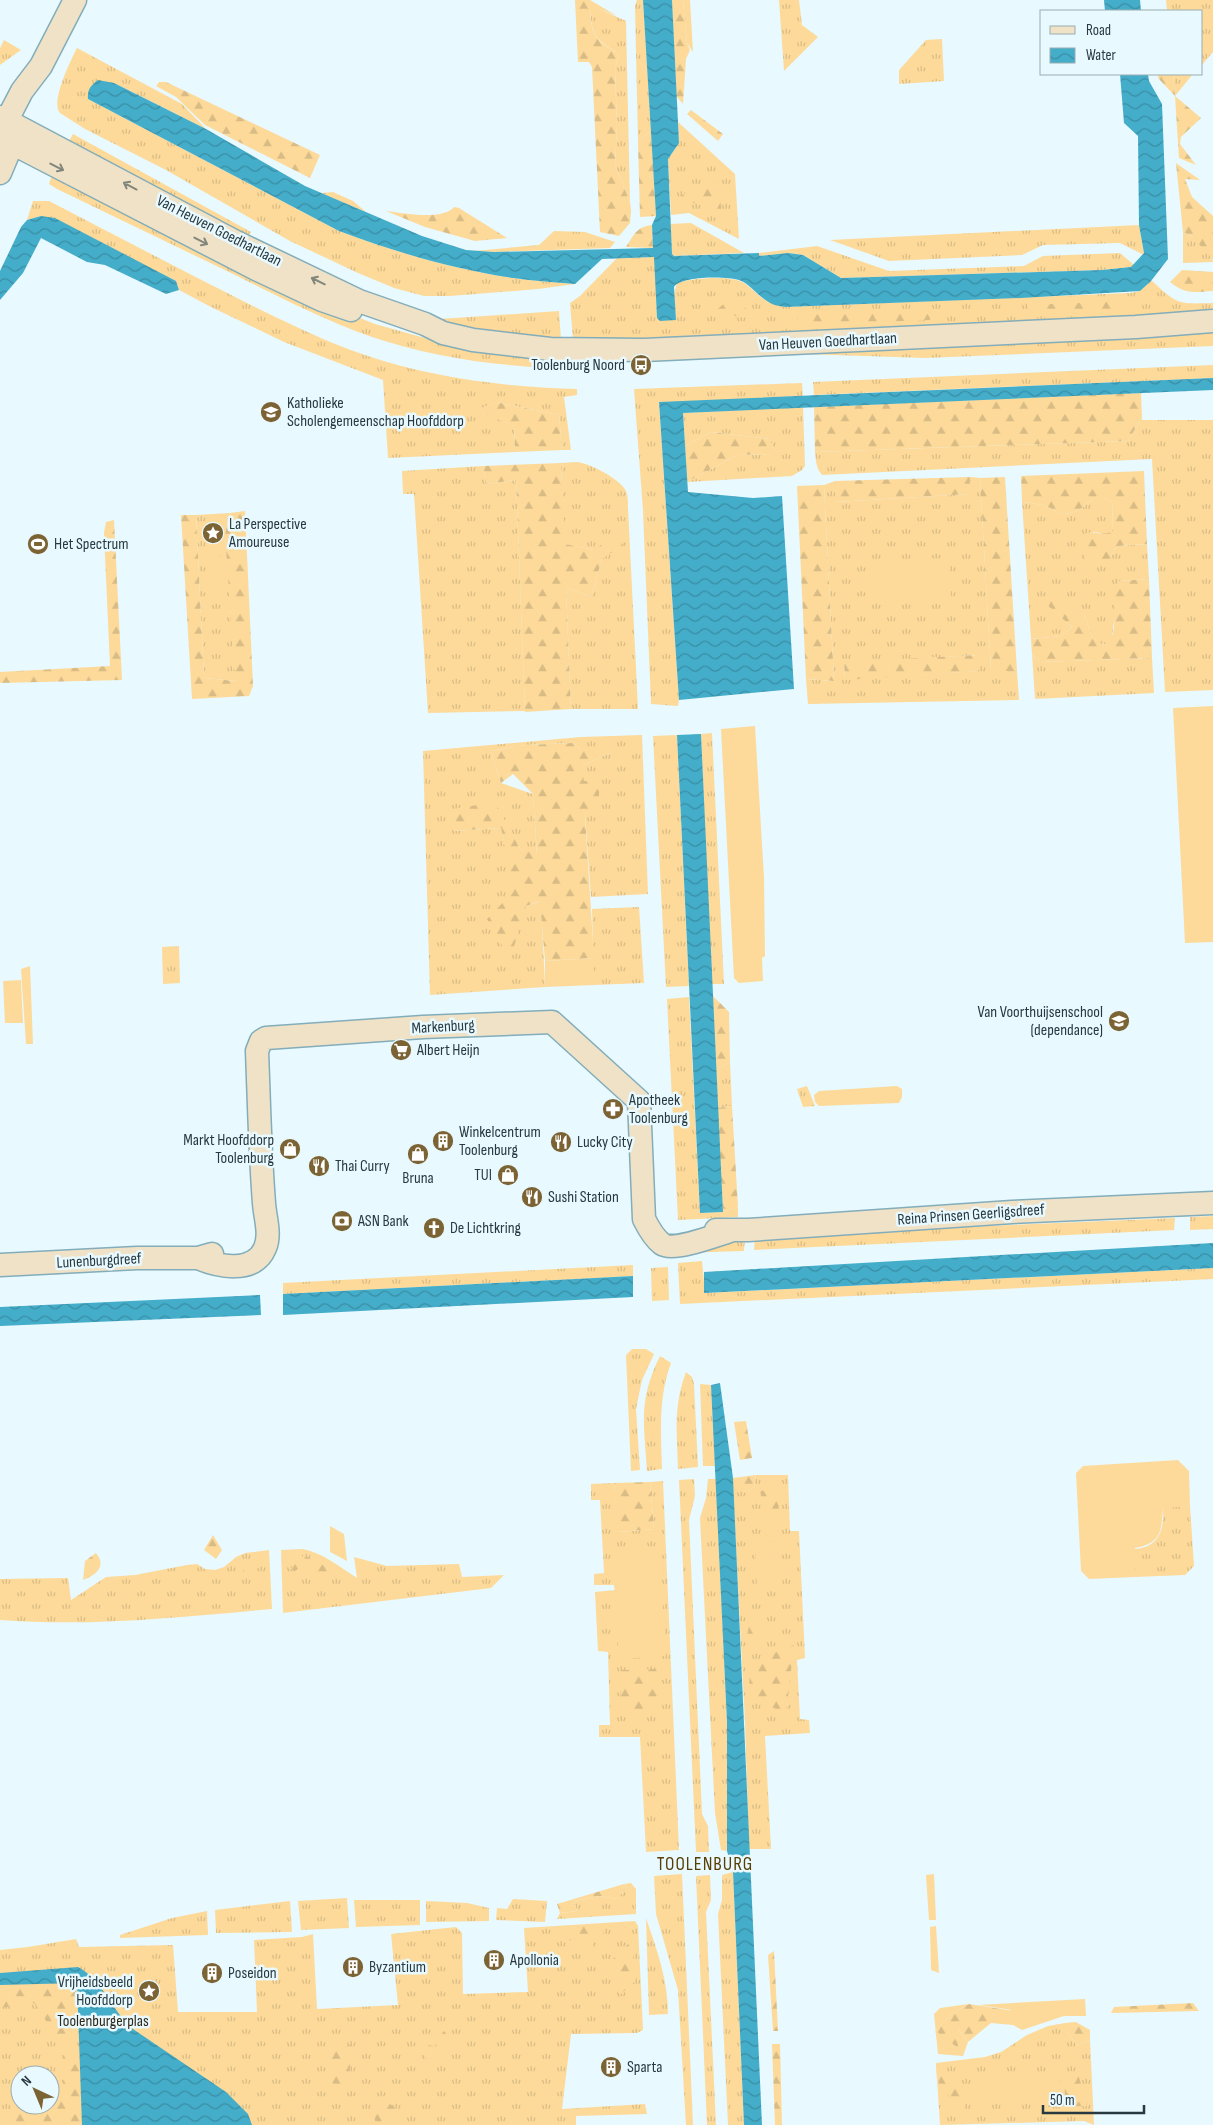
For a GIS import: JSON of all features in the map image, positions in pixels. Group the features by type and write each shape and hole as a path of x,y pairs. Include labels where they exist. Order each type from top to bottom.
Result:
{"street":[{"path":"0,173 6,132 37,90 41,66 75,0"},
{"name":"Van Heuven Goedhartlaan","path":"6,132 256,269 322,300 429,334 443,333 473,340 550,349 644,350 1136,327 1213,321"},
{"name":"Markenburg","path":"256,1250 265,1219 257,1051 261,1041 274,1037 423,1027 552,1022 639,1101 644,1219 653,1234"},
{"name":"Reina Prinsen Geerligsdreef","path":"653,1234 664,1230 730,1231 1012,1212 1213,1203"},
{"name":"Lunenburgdreef","path":"0,1265 137,1258 198,1258 210,1263 245,1266 254,1262 256,1250"}],"green space":[{"path":"575,0 590,0 617,16 599,9 590,10 592,26 596,37 619,54 615,69 617,126 615,165 630,202 631,211 630,223 619,236 600,232 592,67 589,62 578,62"},
{"path":"637,0 643,0 651,131 638,141 635,6"},
{"path":"672,0 683,0 687,43 690,50 686,59 683,104 676,96"},
{"path":"683,0 690,0 693,52 687,43"},
{"path":"779,0 799,0 802,25 818,37 784,71"},
{"path":"1166,0 1213,0 1213,52 1203,64 1203,10 1167,10"},
{"path":"590,9 599,9 626,21 630,202 615,165 617,126 615,69 619,54 605,45 596,36 592,26"},
{"path":"942,39 944,81 899,84 899,70 926,40"},
{"path":"4,40 21,50 0,65 0,48"},
{"path":"77,48 182,104 206,129 114,83 88,99 339,231 403,253 468,270 513,278 575,284 450,296 424,296 394,288 290,241 166,170 85,129 60,113 58,108 59,91"},
{"path":"1158,75 1173,75 1175,96 1158,78"},
{"path":"1173,75 1192,75 1175,96"},
{"path":"159,82 166,82 320,155 310,178 205,125 176,97 156,86"},
{"path":"1175,96 1201,118 1181,137 1180,144 1196,165 1179,158"},
{"path":"691,110 723,134 718,141 687,114"},
{"path":"678,122 735,174 739,239 689,213 671,215 668,159 679,143"},
{"path":"651,131 656,216 640,217 638,141"},
{"path":"73,134 251,232 246,240 69,141"},
{"path":"1176,163 1200,180 1185,179 1192,197 1213,216 1213,259 1191,236 1183,232"},
{"path":"52,175 314,300 375,324 432,340 925,344 1213,332 1213,346 925,358 804,354 684,360 684,355 654,357 654,361 620,362 620,369 525,366 462,359 431,353 369,336 317,315 57,189 49,184"},
{"path":"716,175 722,212 677,198"},
{"path":"333,192 353,201 366,212 321,193"},
{"path":"33,201 49,201 262,310 350,350 417,370 469,380 577,389 577,395 564,397 571,450 562,450 559,415 496,402 478,410 514,426 515,452 388,458 383,380 284,342 211,307 179,290 176,281 41,216 27,220"},
{"path":"454,207 459,208 507,238 475,241 425,227 386,211 431,215 441,214"},
{"path":"691,223 744,253 674,256 672,254 670,224"},
{"path":"652,225 653,248 626,247 639,230"},
{"path":"1139,225 1144,253 1142,254 1120,243 1043,245 1022,255 889,261 830,240"},
{"path":"554,231 585,232 615,242 610,248 474,251 539,245"},
{"path":"1183,232 1201,244 1212,257 1213,262 1183,263"},
{"path":"817,246 889,271 1024,266 1043,256 1120,253 1134,265 1131,267 1102,270 841,278 803,255 788,253 759,256 759,253"},
{"path":"655,257 657,318 676,320 674,294 677,283 710,278 729,278 742,282 764,299 785,307 1130,293 1140,291 1151,280 1173,299 1185,303 1213,303 1213,314 678,339 573,340 570,303 580,296 617,258"},
{"path":"1182,270 1213,272 1213,291 1186,291 1170,282"},
{"path":"734,296 750,313 744,318 715,311"},
{"path":"1127,301 1125,309 1027,314 1028,305"},
{"path":"559,311 561,340 486,336 403,313 439,319"},
{"path":"931,311 930,320 796,325 798,315"},
{"path":"1213,365 1213,378 814,395 813,382"},
{"path":"802,383 803,396 659,403 679,700 678,706 651,704 643,511 634,389"},
{"path":"1141,393 1142,417 1128,441 815,452 814,407"},
{"path":"496,402 559,415 562,450 515,452 514,426 477,410"},
{"path":"803,407 805,466 802,470 792,476 687,482 737,455 775,454 770,439 711,432 685,446 683,413"},
{"path":"1142,417 1142,420 1213,420 1213,690 1165,692 1152,459 822,475 817,467 815,452 1128,441"},
{"path":"711,432 770,439 775,454 737,455 687,482 685,446"},
{"path":"577,462 597,469 611,477 622,486 627,495 638,709 571,709 566,587 591,597 602,559 594,550 564,544 561,463"},
{"path":"561,463 564,522 572,533 565,544 594,550 619,532 623,545 602,559 591,597 566,587 571,709 525,712 516,480 487,484 483,466"},
{"path":"483,466 487,484 516,480 525,711 428,713 414,494 403,494 402,471"},
{"path":"1144,471 1147,544 1118,546 1113,551 1109,564 1089,563 1085,560 1086,533 1107,533 1113,531 1112,502 1105,498 1094,498 1078,510 1059,514 1046,506 1022,502 1021,476"},
{"path":"970,477 980,478 991,671 1017,671 1019,700 808,704 806,679 834,681 824,485 835,481 836,502 968,494","holes":["978,655 978,671 845,679 844,663"]},
{"path":"970,477 969,494 835,502 835,481"},
{"path":"1005,477 1017,671 991,671 980,478"},
{"path":"824,485 834,681 806,679 797,486"},
{"path":"1094,498 1105,498 1112,502 1113,531 1109,534 1093,532 1089,563 1102,563 1110,560 1113,551 1118,546 1147,544 1149,579 1119,581 1112,637 1108,643 1102,645 1092,637 1084,614 1046,603 1072,627 1061,636 1031,639 1022,502 1042,505 1051,508 1059,514 1065,514 1078,510"},
{"path":"245,511 253,686 249,696 192,699 181,515 196,515 204,678 235,681 225,534 230,513"},
{"path":"230,513 225,534 236,681 204,678 196,515"},
{"path":"114,520 122,680 0,683 0,672 110,666 104,533 106,522"},
{"path":"220,552 222,589 210,590 206,553"},
{"path":"950,558 951,600 869,603 868,561"},
{"path":"1149,579 1152,658 1040,662 1032,654 1031,639 1061,636 1072,627 1045,603 1050,597 1084,614 1092,637 1103,645 1109,642 1114,630 1114,599 1119,581"},
{"path":"1032,654 1040,662 1152,658 1154,693 1035,699"},
{"path":"978,655 979,671 845,680 844,662"},
{"path":"1213,706 1213,942 1185,943 1173,708"},
{"path":"755,726 764,878 765,956 762,958 763,981 739,983 734,978 721,729"},
{"path":"712,733 724,984 711,984 701,734"},
{"path":"642,735 648,894 591,897 585,815 598,781 583,781 581,766 610,753 582,751 573,743 525,745 491,751 501,783 533,794 537,856 520,849 494,802 453,831 501,828 515,891 526,906 541,901 545,987 430,995 423,751 581,737"},
{"path":"677,735 689,986 666,987 653,736"},
{"path":"573,743 582,751 608,746 610,753 581,766 584,781 599,781 599,812 585,816 594,958 545,961 540,901 526,906 510,960 487,919 514,891 501,828 453,831 453,809 495,802 520,849 537,855 533,794 513,774 501,783 491,751 525,745"},
{"path":"639,907 644,983 594,985 592,909"},
{"path":"179,946 180,983 163,984 162,947"},
{"path":"594,958 594,985 545,987 545,961"},
{"path":"30,966 33,1044 26,1044 21,969"},
{"path":"21,980 23,1023 5,1023 3,981"},
{"path":"712,995 729,1012 730,1062 715,1070"},
{"path":"689,997 700,1213 723,1212 738,1207 738,1217 678,1220 667,999"},
{"path":"730,1062 732,1106 717,1108 715,1070"},
{"path":"807,1086 815,1106 803,1107 797,1089"},
{"path":"897,1086 902,1089 902,1097 899,1103 819,1106 815,1102 814,1095 819,1091"},
{"path":"732,1106 738,1207 723,1212 717,1108"},
{"path":"1213,1216 1213,1229 1190,1230 1190,1217"},
{"path":"1175,1218 1174,1230 754,1250 755,1236"},
{"path":"745,1237 744,1251 680,1253"},
{"path":"702,1261 705,1293 1213,1268 1213,1279 680,1304 678,1263"},
{"path":"633,1265 633,1276 283,1294 283,1283"},
{"path":"668,1267 669,1300 652,1301 651,1268"},
{"path":"632,1349 646,1349 654,1354 642,1380 636,1409 640,1470 631,1471 626,1355"},
{"path":"660,1356 671,1363 662,1402 662,1469 647,1471 644,1426 645,1399"},
{"path":"686,1372 692,1377 694,1384 698,1467 678,1469 677,1408"},
{"path":"700,1384 711,1385 715,1466 703,1466"},
{"path":"746,1421 752,1458 740,1460 734,1422"},
{"path":"1178,1460 1189,1471 1190,1506 1163,1508 1162,1523 1158,1535 1150,1543 1135,1548 1135,1577 1089,1579 1081,1571 1076,1473 1083,1466"},
{"path":"756,1475 788,1475 790,1531 799,1531 805,1658 797,1660 800,1719 809,1720 810,1733 765,1736 771,1849 749,1849 745,1722 733,1489 746,1492 754,1487"},
{"path":"756,1475 754,1487 745,1493 733,1489 733,1478"},
{"path":"694,1479 695,1496 689,1520 702,1814 708,1826 709,1852 696,1852 679,1480"},
{"path":"708,1479 716,1479 727,1722 727,1851 721,1850 715,1813 700,1518 706,1498"},
{"path":"663,1481 679,1850 646,1852 640,1737 599,1737 599,1725 610,1725 608,1652 598,1651 595,1592 615,1590 614,1585 594,1585 594,1574 604,1573 600,1500 591,1500 591,1484 614,1483 619,1532 654,1529 650,1482"},
{"path":"650,1482 654,1529 618,1532 614,1483"},
{"path":"777,1489 780,1521 768,1526 760,1491"},
{"path":"1190,1506 1194,1566 1185,1575 1135,1577 1135,1549 1150,1545 1159,1536 1163,1523 1163,1507"},
{"path":"330,1526 344,1534 347,1561 330,1552"},
{"path":"213,1535 222,1550 216,1559 204,1550"},
{"path":"780,1541 783,1590 757,1591 755,1542"},
{"path":"659,1547 666,1656 619,1659 612,1550"},
{"path":"303,1549 324,1557 357,1578 354,1557 387,1566 459,1564 462,1577 504,1575 491,1588 283,1613 281,1550"},
{"path":"269,1550 272,1609 102,1622 0,1620 0,1579 68,1578 71,1600 106,1577 135,1575 197,1564 205,1569 215,1570 224,1567 236,1557 245,1553"},
{"path":"96,1553 100,1566 96,1573 83,1580 85,1561"},
{"path":"304,1555 339,1574 333,1579 305,1564 295,1571 290,1569"},
{"path":"261,1559 266,1564 241,1577 244,1568"},
{"path":"751,1617 763,1626 763,1637 746,1640"},
{"path":"794,1645 786,1714 749,1696 750,1663"},
{"path":"659,1669 660,1712 621,1712 621,1670"},
{"path":"733,1872 744,2125 728,2125 718,1914 722,1900 722,1875"},
{"path":"682,1874 693,2125 686,2125 678,1990 656,1914 654,1876"},
{"path":"934,1874 936,1920 929,1920 926,1875"},
{"path":"710,1875 711,1900 706,1912 716,2125 707,2125 696,1876"},
{"path":"631,1883 636,1889 636,1914 557,1919 560,1913 577,1911 574,1901 599,1896 617,1899 627,1887 624,1884"},
{"path":"624,1884 627,1887 617,1899 599,1896 574,1901 577,1911 560,1913 557,1904"},
{"path":"347,1898 349,1928 301,1930 298,1901"},
{"path":"513,1899 547,1901 545,1922 496,1920 497,1908 507,1909"},
{"path":"354,1900 420,1900 420,1925 356,1927"},
{"path":"290,1901 292,1932 216,1933 215,1910"},
{"path":"426,1901 467,1903 489,1908 489,1921 426,1922"},
{"path":"207,1911 208,1935 120,1938 120,1935 172,1918"},
{"path":"646,1918 664,1977 668,2014 649,2015"},
{"name":"Toolenburgerplas","path":"635,1921 638,1926 643,2030 637,2033 571,2034 562,2109 645,2104 647,2114 576,2116 576,2125 0,2125 0,1950 76,1939 79,1947 173,1945 178,2012 257,2012 254,1940 302,1937 313,1934 317,2009 398,2005 391,1934 456,1927 462,1933 463,1994 528,1992 524,1928"},
{"path":"618,1924 604,1929 603,1938 593,1940 592,1955 576,1941 562,1939 561,1927"},
{"path":"936,1926 939,1973 931,1970 930,1927"},
{"path":"632,1940 635,1981 620,1995 616,1983 616,1966 604,1968"},
{"path":"774,1951 778,2031 773,2031 768,1955"},
{"path":"77,1983 79,2034 57,2037 34,2003 0,2008 0,1985"},
{"path":"1085,1999 1086,2016 1064,2016 1022,2030 1013,2025 991,2023 991,2015 1012,2010 978,2005"},
{"path":"1193,2003 1199,2011 1111,2013 1114,2007"},
{"path":"969,2004 1014,2011 991,2015 991,2023 968,2042 958,2029 959,2049 935,2032 951,2014"},
{"path":"969,2004 951,2014 936,2031 958,2048 957,2028 968,2042 963,2056 938,2054 934,2014 940,2008"},
{"path":"1076,2022 1090,2030 1090,2040 1077,2045 1065,2030 1065,2023"},
{"path":"1065,2023 1065,2030 1077,2045 1090,2040 1094,2125 1084,2121 940,2125 936,2063 985,2057 1001,2052 1027,2035 1048,2026"},
{"path":"440,2028 455,2041 428,2068 423,2043 435,2047"},
{"path":"772,2044 780,2044 782,2125 775,2125"},
{"path":"351,2045 349,2087 328,2082 337,2066 326,2051"},
{"path":"79,2051 82,2125 6,2124 10,2107 10,2115 60,2115 60,2088 63,2088 64,2054"},
{"path":"936,2063 967,2087 964,2111 950,2098 937,2079"},
{"path":"1077,2070 1087,2106 1044,2107 1065,2097 1064,2079"},
{"path":"1060,2072 1061,2101 975,2105 974,2076"},
{"path":"380,2097 397,2109 396,2123 393,2125 376,2125 373,2111"}],"water":[{"path":"643,0 672,0 679,143 668,159 672,254 674,256 759,253 759,256 788,253 803,255 841,278 1102,270 1131,267 1144,253 1139,225 1138,136 1124,123 1120,75 1148,75 1149,81 1162,104 1168,259 1151,281 1140,291 1021,298 785,307 769,302 747,284 739,280 694,279 678,283 674,287 676,320 660,321 657,318 654,257 602,259 575,284 513,278 468,270 424,259 339,231 88,99 88,93 93,84 98,80 114,83 206,129 305,186 422,236 466,250 494,252 653,248 652,225 656,216"},
{"path":"1104,0 1140,0 1141,10 1105,10"},
{"path":"41,216 55,218 176,281 179,290 166,294 105,265 87,262 41,238 23,273 0,300 0,271 21,227 27,220"},
{"path":"1213,378 1213,390 683,413 688,492 753,498 782,496 794,689 679,700 659,402"},
{"path":"701,734 723,1212 700,1213 677,735"},
{"path":"1213,1243 1213,1268 704,1293 704,1272"},
{"path":"633,1276 633,1297 283,1315 283,1294"},
{"path":"260,1295 261,1315 0,1326 0,1307"},
{"path":"720,1383 733,1478 762,2125 744,2125 733,1872 727,1851 727,1722 711,1385"},
{"path":"78,1967 86,1972 100,1987 130,2027 226,2092 248,2114 252,2125 82,2125 77,1983 0,1985 0,1973"}],"place":[{"name":"Toolenburg Noord","path":"641,365"},
{"name":"Katholieke Scholengemeenschap Hoofddorp","path":"271,412"},
{"name":"La Perspective Amoureuse","path":"213,533"},
{"name":"Het Spectrum","path":"38,544"},
{"name":"Van Voorthuijsenschool (dependance)","path":"1119,1021"},
{"name":"Albert Heijn","path":"401,1050"},
{"name":"Apotheek Toolenburg","path":"613,1109"},
{"name":"Winkelcentrum Toolenburg","path":"443,1141"},
{"name":"Lucky City","path":"561,1142"},
{"name":"Markt Hoofddorp Toolenburg","path":"290,1149"},
{"name":"Bruna","path":"418,1154"},
{"name":"Thai Curry","path":"319,1166"},
{"name":"TUI","path":"508,1175"},
{"name":"Sushi Station","path":"532,1197"},
{"name":"ASN Bank","path":"342,1221"},
{"name":"De Lichtkring","path":"434,1228"},
{"name":"Apollonia","path":"494,1960"},
{"name":"Byzantium","path":"353,1967"},
{"name":"Poseidon","path":"212,1973"},
{"name":"Vrijheidsbeeld Hoofddorp","path":"149,1991"},
{"name":"Sparta","path":"611,2067"}],"district":[{"name":"TOOLENBURG","path":"705,1864"}]}
